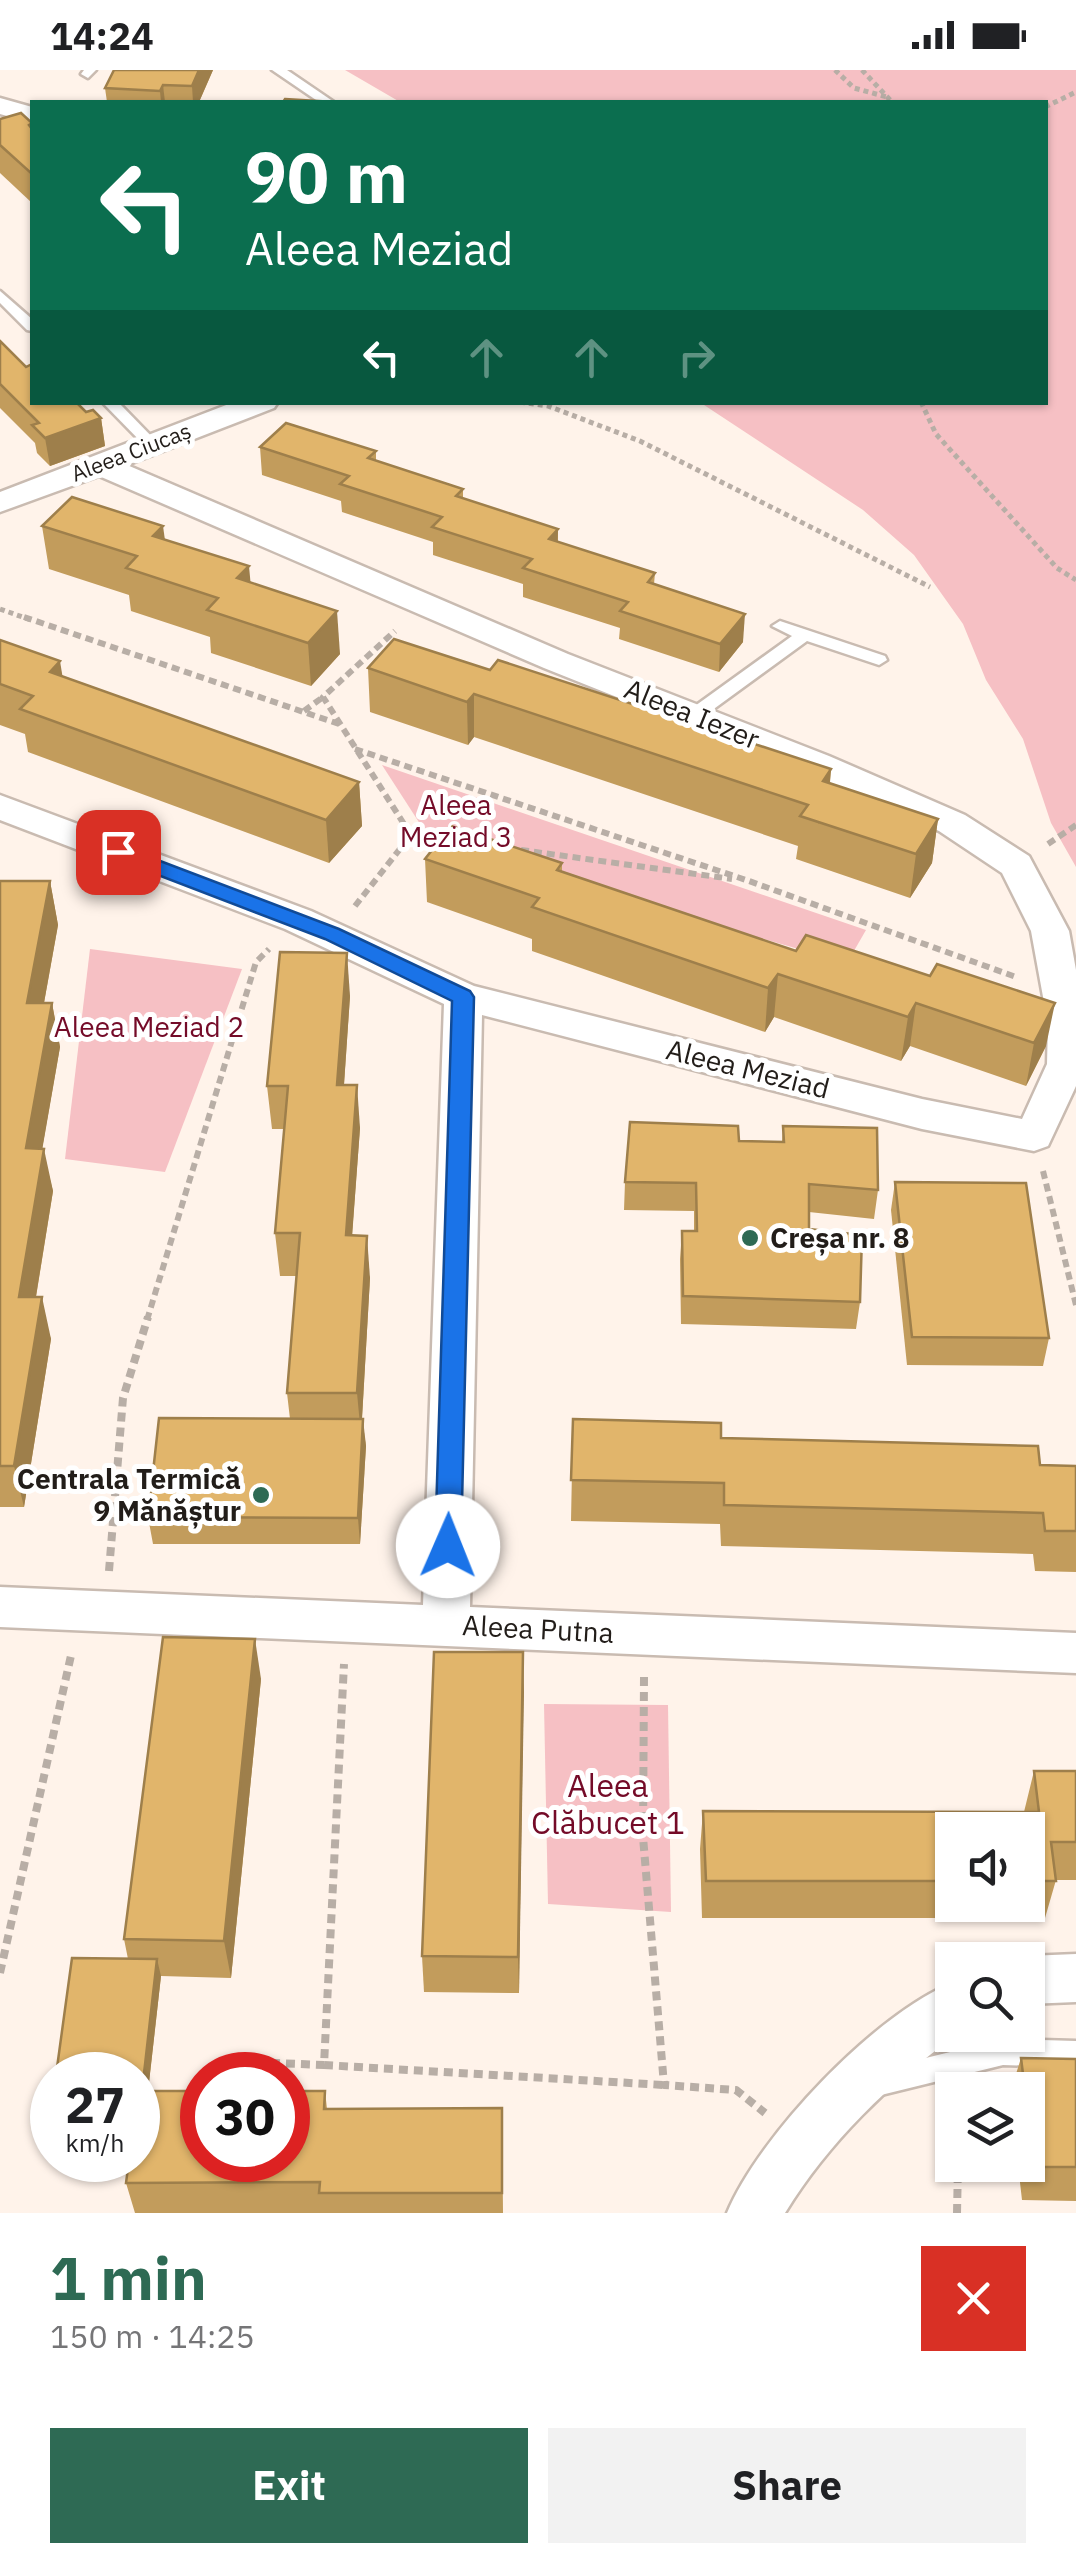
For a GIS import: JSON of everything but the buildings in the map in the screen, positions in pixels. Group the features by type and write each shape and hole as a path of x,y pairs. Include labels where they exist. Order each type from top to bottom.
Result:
{"street":[{"path":"0,106 30,114"},
{"name":"Aleea Ciucaș","path":"0,503 256,405"},
{"name":"Aleea Iezer","path":"98,464 424,605 952,823 1016,865 1050,931 1067,1024 1066,1064 1034,1136"},
{"name":"Aleea Meziad","path":"3,813 315,927 463,997 922,1114 1034,1136"},
{"path":"446,1625 463,997"},
{"name":"Aleea Putna","path":"0,1607 1076,1653"},
{"path":"1045,1979 1076,1978"},
{"path":"754,2213 805,2144 854,2088 913,2033 935,2019"}],"lane":[{"path":"278,70 324,100"},
{"path":"0,295 30,325"},
{"path":"112,405 152,444"},
{"path":"780,626 879,660"},
{"path":"694,715 806,634"},
{"path":"854,2088 1004,2052 1076,2054"}],"path":[{"path":"835,70 854,88 886,97"},
{"path":"862,70 890,100"},
{"path":"1048,106 1076,92"},
{"path":"541,405 640,440 930,587"},
{"path":"922,405 936,434 1057,568 1076,580"},
{"path":"303,712 424,605"},
{"path":"0,609 340,724"},
{"path":"323,696 411,835 468,843"},
{"path":"355,749 749,881 1060,993"},
{"path":"0,1973 94,1611 123,1398 256,962 315,927 411,835"},
{"path":"505,848 749,881"},
{"path":"1034,1136 1076,1305"},
{"path":"324,2065 346,1622"},
{"path":"644,1699 644,1837 664,2084"},
{"path":"310,2064 736,2090 805,2144"},
{"path":"958,2182 958,2213"}],"green space":[{"path":"345,70 1076,70 1076,867 1051,823 1023,739 986,680 963,624 914,555 863,510 704,405 1048,405 1048,100 397,100"},
{"name":"Aleea Meziad 3","path":"382,765 866,930 847,963 433,844"},
{"name":"Aleea Meziad 2","path":"90,949 242,969 165,1172 65,1159"},
{"name":"Aleea Clăbucet 1","path":"544,1704 668,1705 671,1912 548,1904"}],"place":[{"name":"Creșa nr. 8","path":"750,1238"},
{"name":"Centrala Termică 9 Mănăștur","path":"261,1495"}],"route":[{"path":"118,852 332,934 463,997 448,1546"}]}
